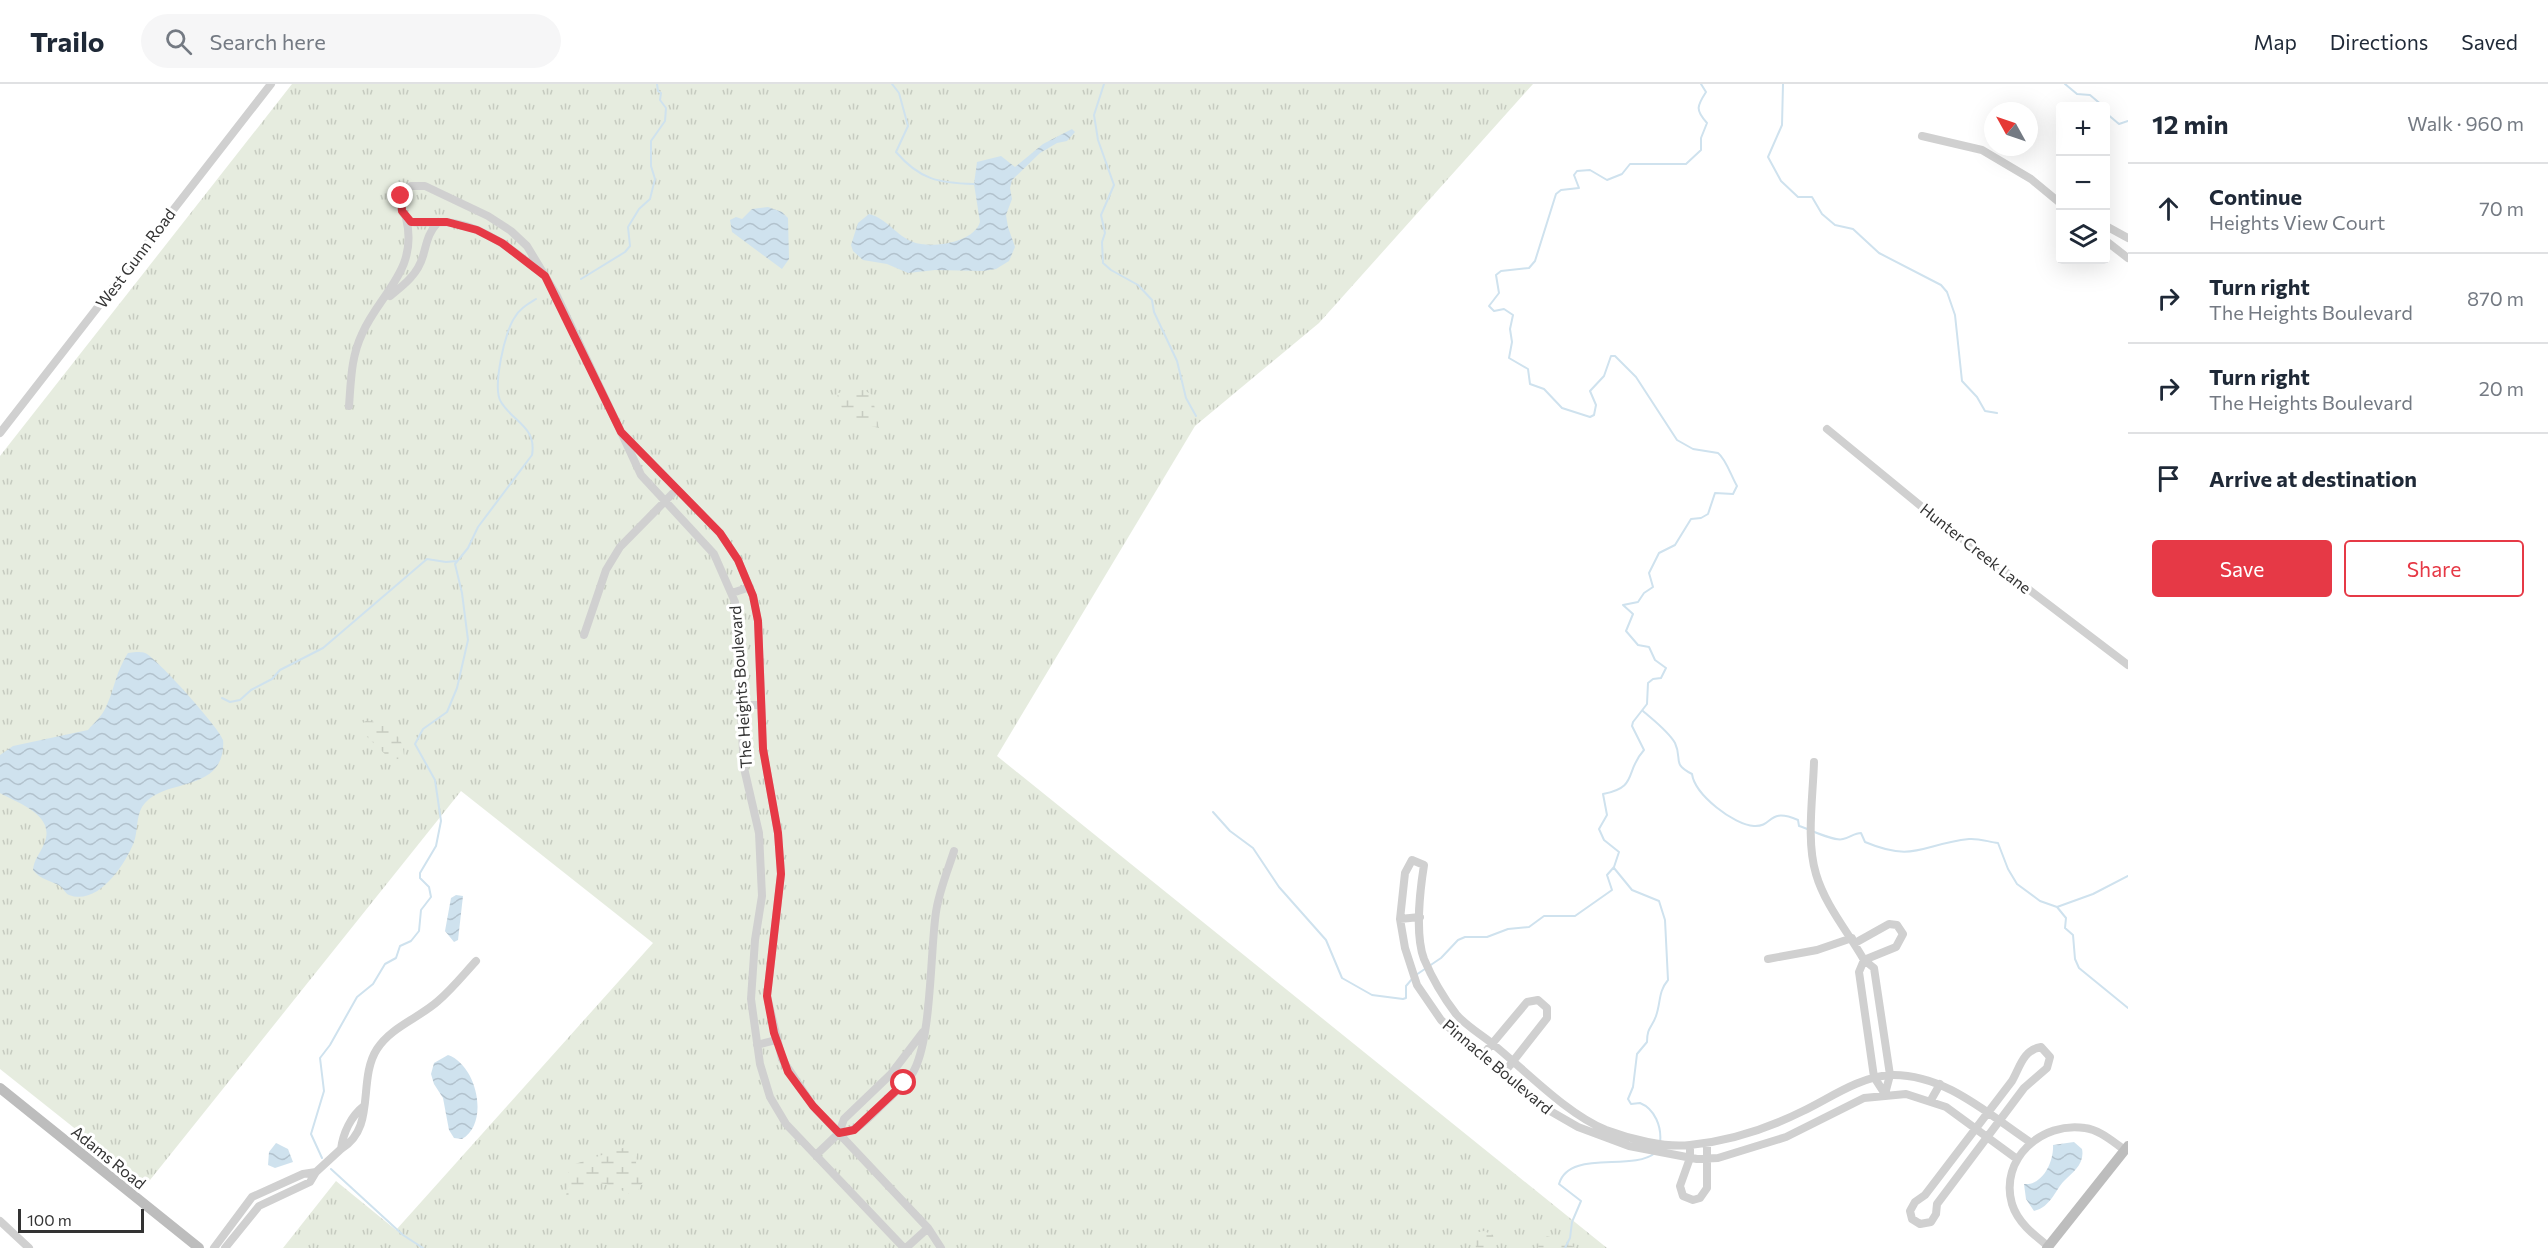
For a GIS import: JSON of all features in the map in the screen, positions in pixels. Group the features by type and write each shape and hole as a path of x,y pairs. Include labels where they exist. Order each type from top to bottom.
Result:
{"main road":[{"name":"Adams Road","path":"0,1088 199,1248"},
{"path":"2048,1247 2127,1148"}],"street":[{"name":"West Gunn Road","path":"0,433 271,84"},
{"path":"1922,136 1982,150 2031,179 2056,199"},
{"name":"The Heights Boulevard","path":"545,276 488,235 456,223 417,223 406,218 400,202 403,192 411,186 425,186 511,231 533,253 545,276 621,432 637,468 714,554 732,593 738,620 744,768 759,833 762,888 751,999 757,1045 774,1106 786,1124 905,1248"},
{"path":"349,406 355,351 367,324 386,298 408,251 410,234 406,218"},
{"path":"386,298 413,276 423,256 428,235 438,222"},
{"path":"2110,228 2128,238"},
{"path":"2110,244 2128,258"},
{"name":"Hunter Creek Lane","path":"1827,429 1944,525 2128,665"},
{"name":"The Heights Boulevard","path":"621,432 726,541 750,587 758,621 763,749 778,833 779,888 767,996 782,1059 795,1082 813,1106 928,1228 942,1248"},
{"path":"584,635 606,570 620,548 677,489"},
{"path":"732,593 750,587"},
{"path":"741,705 761,705"},
{"path":"1814,762 1812,841 1815,873 1829,904 1864,960 1874,968 1890,1076 1885,1094"},
{"path":"839,1133 849,1132 859,1126 909,1078 916,1064 923,1032 936,909 954,850"},
{"name":"Pinnacle Boulevard","path":"2017,1159 1946,1107 1931,1100 1906,1094 1885,1094 1864,1098 1786,1137 1718,1158 1690,1158 1668,1154 1578,1127 1559,1117 1481,1057 1441,1020 1417,985 1405,948 1400,919 1405,873 1412,860 1424,864 1419,897 1423,956 1457,1015 1577,1112 1623,1139 1690,1145 1707,1143 1769,1126 1874,1077 1906,1076 1940,1084 2030,1142"},
{"path":"762,888 779,888"},
{"path":"1400,919 1420,917"},
{"path":"1768,959 1817,950 1853,940 1888,924 1897,926 1903,934 1896,947 1864,960 1859,972 1874,1077 1885,1094"},
{"path":"225,1248 259,1206 310,1182 316,1172 341,1149 342,1138 351,1121 363,1106 376,1050 399,1028 439,1001 476,961"},
{"path":"1435,1011 1447,1000"},
{"path":"1481,1057 1527,1002 1538,1000 1547,1008 1547,1018 1503,1074"},
{"path":"816,1155 839,1133 844,1119 891,1074 923,1032"},
{"path":"757,1045 776,1040"},
{"path":"2040,1047 2050,1057 2047,1068 2019,1095 1937,1204 1936,1214 1931,1222 1920,1224 1912,1219 1910,1211 1915,1202 1925,1195 2008,1086 2022,1059 2032,1049 2040,1047"},
{"path":"1931,1100 1940,1084"},
{"path":"2008,1086 2019,1095"},
{"path":"1797,1114 1804,1128"},
{"path":"2048,1247 2025,1227 2012,1204 2011,1178 2017,1159 2030,1142 2057,1127 2086,1128 2127,1148"},
{"path":"1690,1145 1690,1158 1680,1186 1683,1196 1693,1200 1700,1198 1707,1188 1707,1143"},
{"path":"214,1248 252,1197 303,1174 316,1172"},
{"path":"259,1193 266,1203"},
{"path":"0,1221 29,1248"},
{"path":"905,1248 928,1228"}],"green space":[{"path":"292,84 1533,84 1319,323 1195,426 997,756 1607,1248 283,1248 336,1181 396,1230 653,943 461,791 146,1185 0,1069 0,456"},
{"path":"864,390 872,395 879,428 858,422 842,409 839,402 837,393"},
{"path":"366,721 382,724 394,731 401,743 404,758 391,760 359,729"},
{"path":"638,1143 636,1163 643,1182 638,1190 630,1194 609,1185 599,1184 571,1200 566,1196 570,1174 566,1170 569,1166"},
{"path":"1484,1231 1493,1235 1495,1248 1476,1248 1474,1233"},
{"path":"1541,1235 1564,1240 1575,1248 1538,1248"}],"water":[{"path":"1072,129 1075,132 1067,141 1057,143 1040,153 1012,180 1010,188 1012,199 1006,215 1015,247 1009,261 996,269 908,273 887,264 863,260 853,251 851,245 858,223 869,214 881,219 907,239 921,244 951,242 969,235 980,222 974,184 977,162 1001,156 1015,167 1043,144"},
{"path":"768,207 782,212 788,218 789,259 782,269 732,232 730,220 736,217 742,219 752,209"},
{"path":"128,653 145,653 151,657 187,694 220,734 223,740 223,750 217,766 210,774 158,793 142,807 130,851 109,881 90,895 80,897 69,895 60,886 42,878 33,870 47,834 45,825 33,811 0,793 0,755 13,746 88,730 104,710"},
{"path":"456,895 463,896 458,940 454,942 445,931 451,898"},
{"path":"448,1055 466,1070 473,1082 476,1095 478,1108 476,1121 471,1131 462,1139 454,1138 449,1130 443,1098 431,1074 434,1063"},
{"path":"2074,1142 2082,1149 2080,1163 2049,1202 2034,1211 2026,1199 2024,1184 2031,1184 2042,1177 2052,1158 2053,1145"},
{"path":"276,1143 288,1149 293,1162 275,1168 268,1165 269,1152"}],"waterway":[{"path":"581,279 625,252 630,246 628,227 639,209 650,199 655,179 651,166 651,141 665,121 666,108 660,100 661,93 658,91 657,84"},
{"path":"892,84 899,93 908,126 896,152 913,169 931,178 950,183 974,184"},
{"path":"1104,84 1094,115 1098,140 1114,185 1101,215 1105,233 1102,242 1103,263 1138,285 1152,300 1154,312 1177,361 1186,398 1196,416"},
{"path":"1416,975 1441,958 1458,940 1465,937 1487,937 1508,929 1529,927 1544,916 1575,916 1612,890 1607,875 1614,867 1619,852 1604,840 1599,829 1607,815 1603,794 1622,787 1630,778 1634,765 1644,750 1632,726 1633,722 1647,704 1648,683 1653,679 1661,678 1666,668 1655,660 1649,647 1638,645 1626,631 1633,614 1623,605 1638,602 1644,593 1653,587 1649,573 1659,553 1675,545 1691,519 1701,518 1708,514 1715,493 1733,494 1737,486 1726,463 1718,453 1693,449 1677,440 1636,377 1615,356 1611,356 1604,376 1590,391 1596,405 1594,415 1590,417 1562,408 1544,389 1530,384 1528,369 1509,358 1513,315 1504,309 1494,311 1489,306 1499,293 1496,275 1501,271 1529,268 1535,261 1556,194 1561,190 1579,188 1574,175 1577,171 1590,170 1607,180 1622,174 1630,164 1686,164 1701,150 1701,138 1707,123 1699,111 1699,105 1706,92 1701,84"},
{"path":"1783,84 1782,125 1768,157 1781,181 1798,197 1812,197 1822,214 1835,225 1853,229 1879,253 1941,285 1947,292 1955,315 1962,381 1977,397 1985,411 1997,413"},
{"path":"2065,84 2077,94 2090,95 2098,102"},
{"path":"2110,116 2119,124 2128,121"},
{"path":"322,1158 311,1134 324,1091 320,1058 330,1045 357,997 373,984 385,964 396,958 400,946 411,941 419,931 421,910 431,897 429,887 420,878 420,873 436,846 441,821 435,780 415,744 423,729 447,712 457,688 468,640 462,593 455,564 468,548 478,527 532,455 533,446 528,431 501,402 498,385 501,359 511,324 519,312 536,299"},
{"path":"222,698 230,702 240,700 251,690 272,679 280,670 323,648 427,559 457,561"},
{"path":"1643,711 1675,743 1680,764 1692,774 1700,791 1726,815 1746,824 1754,826 1765,824 1776,816 1788,817 1798,820 1799,826 1828,837 1843,839 1861,833 1865,842 1882,848 1907,852 1969,839 1998,843 2008,869 2017,884 2040,901 2057,907 2066,918 2065,928 2073,935 2075,959 2079,968 2128,1008"},
{"path":"1213,812 1230,831 1253,848 1279,887 1326,940 1342,978 1372,995 1403,999 1406,998 1406,986 1412,979"},
{"path":"1614,868 1632,890 1659,901 1665,920 1668,980 1661,993 1647,1042 1637,1054 1633,1087 1628,1099 1631,1104 1640,1103 1653,1114 1659,1125 1660,1143"},
{"path":"2057,907 2093,894 2128,876"},
{"path":"1565,1248 1581,1201 1559,1184 1565,1173 1575,1167 1588,1164 1632,1161 1655,1153"},
{"path":"331,1169 403,1235 423,1248"}],"route":[{"path":"401,196 402,211 411,222 456,223 477,230 502,243 545,276 556,294 573,335 621,432 720,533 738,560 753,596 758,621 763,749 778,833 781,874 767,996 782,1059 803,1094 839,1133 854,1130 904,1083"}]}
